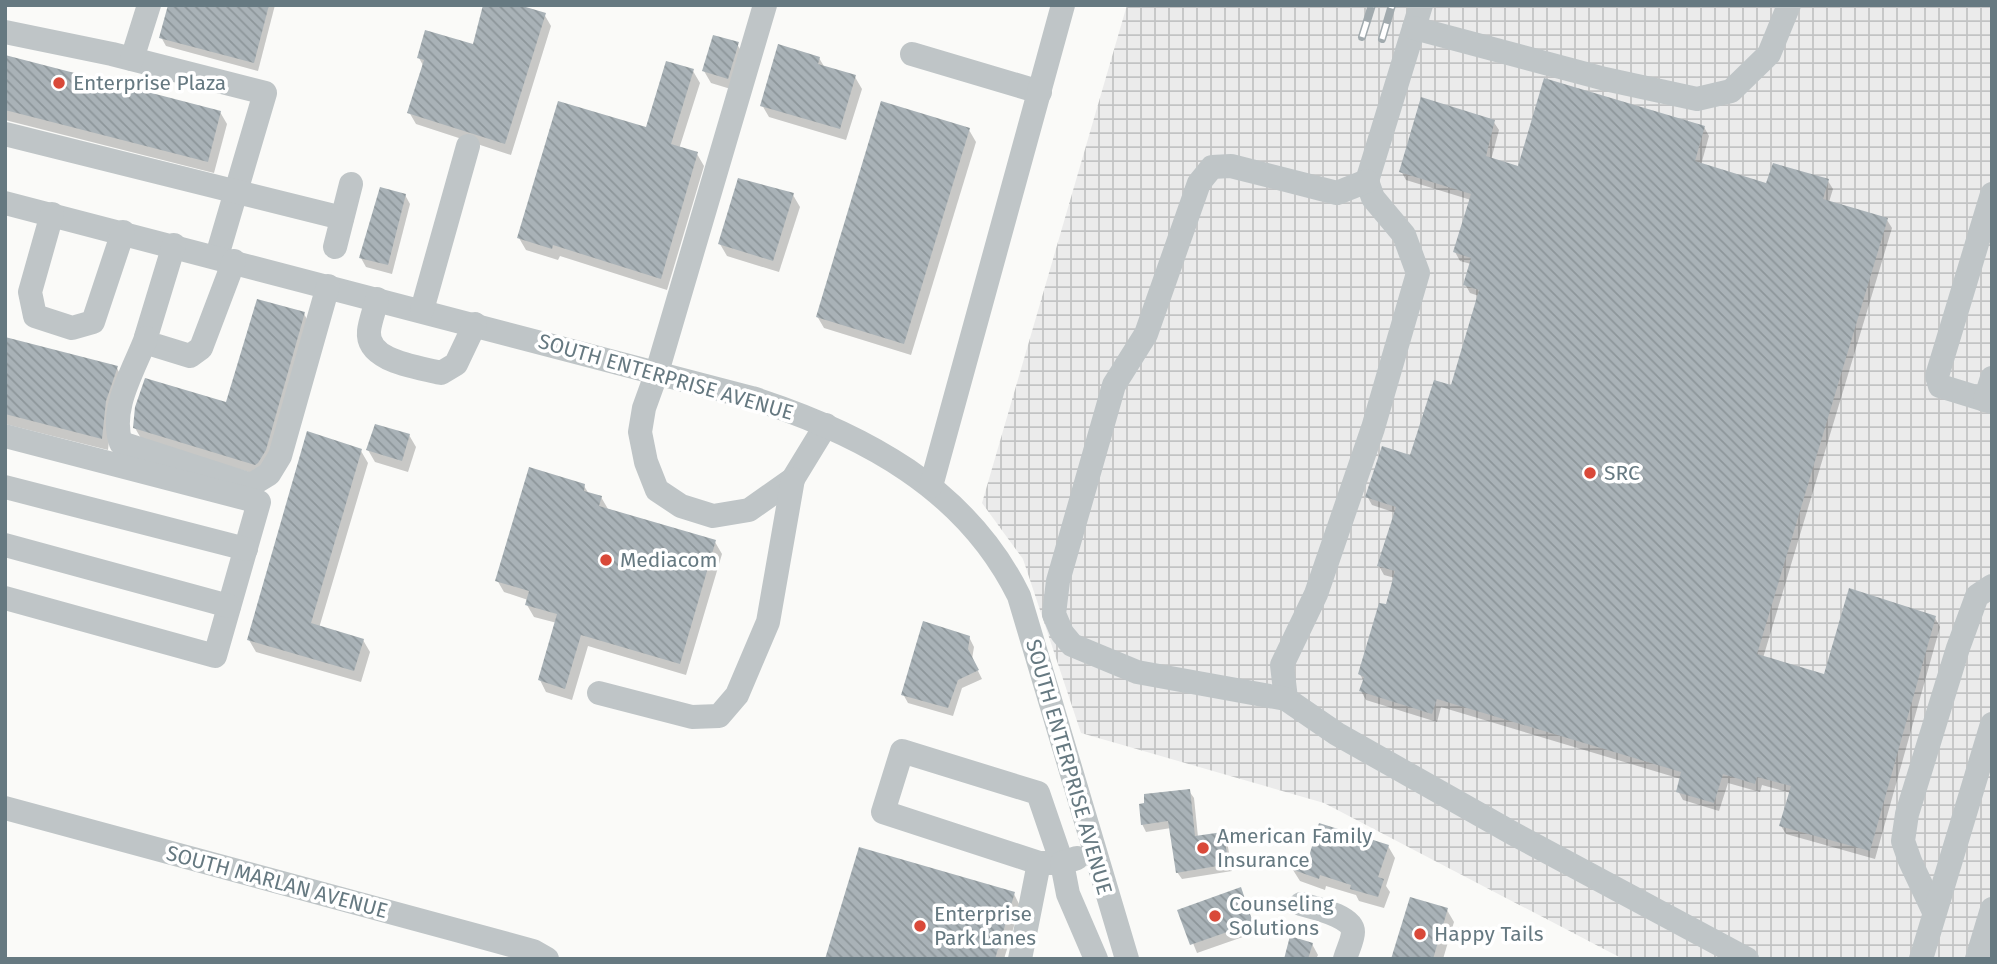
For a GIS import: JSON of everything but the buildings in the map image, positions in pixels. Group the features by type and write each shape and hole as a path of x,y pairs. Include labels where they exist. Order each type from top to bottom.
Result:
{"street":[{"path":"132,59 149,5"},
{"path":"765,5 644,408 640,432 646,462 657,490 681,506 713,516 749,510 793,479"},
{"path":"931,486 1063,5"},
{"path":"1286,699 1282,665 1316,594 1373,428 1418,273 1404,235 1373,198 1367,181 1418,17 1605,79 1698,99 1731,91 1769,54 1789,5"},
{"path":"5,32 132,59 265,93 236,192 226,259 201,348 190,356 151,344 146,338"},
{"path":"912,54 1040,92"},
{"path":"5,134 342,218"},
{"path":"422,310 468,146"},
{"path":"1367,181 1337,193 1231,166 1212,167 1199,183 1146,334 1114,385 1058,581 1055,614 1062,633 1072,645 1137,672 1286,699 1337,734 1514,834 1747,959"},
{"path":"335,247 351,184"},
{"path":"1990,393 1940,386 1937,376 1992,194"},
{"name":"SOUTH ENTERPRISE AVENUE","path":"5,203 752,398 826,425 875,450 931,486 959,511 983,538 1003,566 1019,596 1126,959"},
{"path":"52,214 30,292 34,316 72,328 93,322 123,232"},
{"path":"174,245 147,326 146,338 119,408 116,429 121,443 251,485 269,474 280,456 328,286"},
{"path":"377,299 369,333 372,345 387,359 441,373 456,363 475,324"},
{"path":"599,693 692,717 719,716 737,695 768,622 793,479 826,425"},
{"path":"5,436 259,502 215,656 5,598"},
{"path":"5,487 246,549"},
{"path":"5,545 229,606"},
{"path":"1934,912 1903,841 1907,814 1958,648 1977,596 1992,586"},
{"path":"1922,959 1992,724"},
{"path":"1095,852 1051,863 883,812 902,751 1038,793 1051,863 1068,894 1096,959"},
{"name":"SOUTH MARLAN AVENUE","path":"5,808 495,940 533,951 547,959"},
{"path":"1020,959 1051,863"},
{"path":"1301,904 1343,918 1351,925 1353,932 1345,959"},
{"path":"1977,959 1992,909"}],"shaded area":[{"path":"1127,5 1992,5 1992,959 1623,959 1324,803 1081,733 1023,559 982,503"}],"railway":[{"path":"1362,37 1372,5"},
{"path":"1382,39 1392,5"}],"place":[{"name":"Enterprise Plaza","path":"59,83"},
{"name":"SRC","path":"1590,473"},
{"name":"Mediacom","path":"606,560"},
{"name":"American Family Insurance","path":"1203,848"},
{"name":"Counseling Solutions","path":"1215,916"},
{"name":"Enterprise Park Lanes","path":"920,926"},
{"name":"Happy Tails","path":"1420,934"}]}
